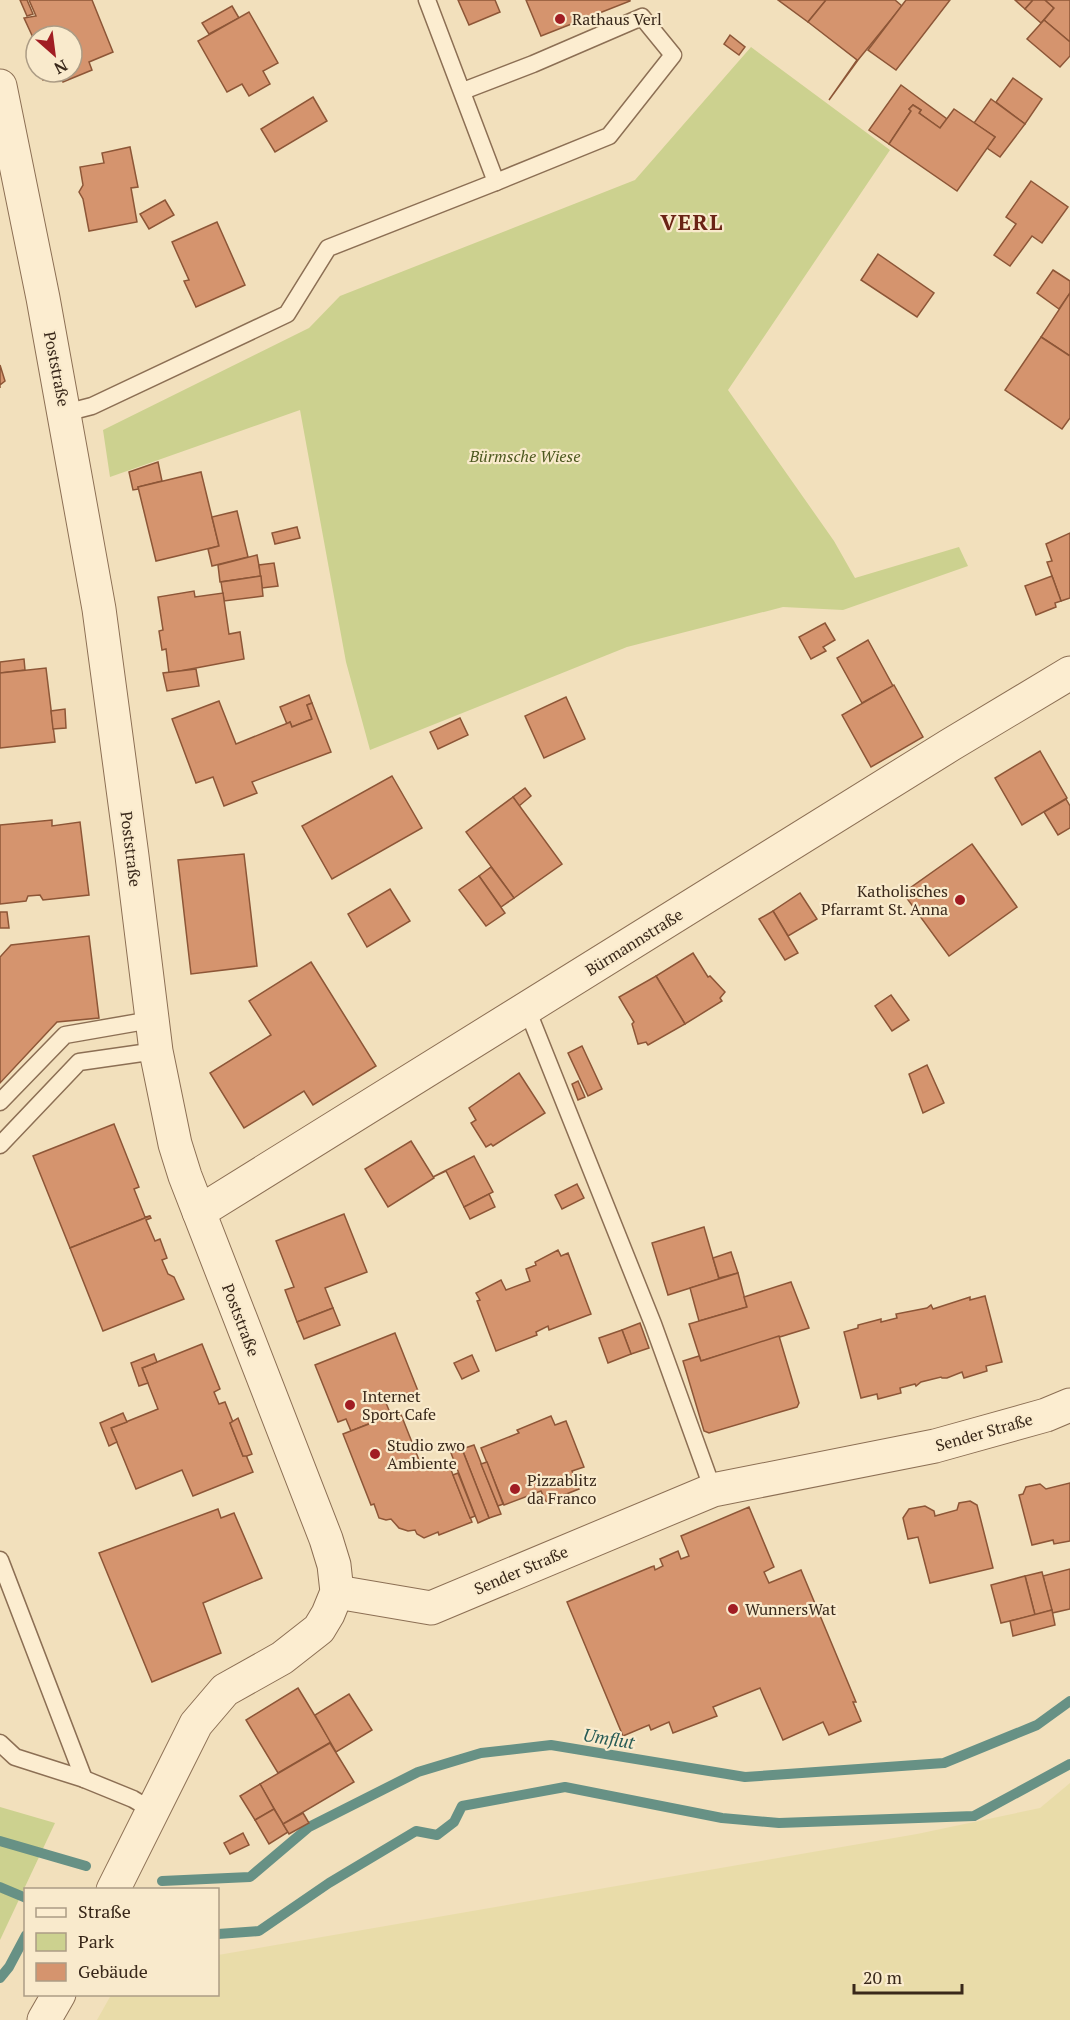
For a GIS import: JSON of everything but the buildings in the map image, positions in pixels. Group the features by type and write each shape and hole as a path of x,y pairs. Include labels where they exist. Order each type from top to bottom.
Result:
{"street":[{"name":"Poststraße","path":"0,86 65,413 99,609 154,1035 175,1144 199,1212 326,1539 334,1565 337,1592"},
{"name":"Bürmannstraße","path":"199,1212 950,745 1070,673"},
{"name":"Sender Straße","path":"337,1592 431,1608 713,1490 935,1446 1046,1415 1070,1405"},
{"path":"114,1888 196,1724 225,1690 282,1658 319,1629 337,1592"},
{"path":"44,2020 58,1996"}],"lane":[{"path":"427,0 496,182"},
{"path":"65,413 92,406 287,314 328,248 609,136 673,55 642,17 463,91"},
{"path":"527,1009 653,1324 713,1490"},
{"path":"0,1101 64,1035 154,1035"},
{"path":"0,1145 79,1062 154,1035"},
{"path":"0,1560 84,1779"},
{"path":"0,1743 15,1757 84,1779 133,1799 153,1810"}],"shaded area":[{"path":"1070,1783 1070,2020 97,2020 110,1996 219,1996 219,1955 917,1834 1040,1808"}],"green space":[{"name":"Bürmsche Wiese","path":"751,47 890,150 728,390 834,541 855,578 959,547 968,566 843,610 783,607 627,647 370,750 346,662 300,410 110,477 103,430 309,328 340,296 635,180"},
{"path":"0,1807 55,1823 0,1940"}],"waterway":[{"name":"Umflut","path":"162,1881 250,1877 309,1827 418,1772 481,1753 551,1745 745,1777 944,1763 1037,1725 1070,1701"},
{"path":"219,1934 259,1931 329,1883 416,1831 437,1835 454,1822 462,1806 565,1787 722,1818 779,1823 974,1816 1070,1764"},
{"path":"0,1841 86,1866"},
{"path":"0,1887 24,1897"},
{"path":"0,1978 9,1967 24,1939"}],"place":[{"name":"Rathaus Verl","path":"560,19"},
{"name":"Katholisches Pfarramt St. Anna","path":"960,900"},
{"name":"Internet Sport Cafe","path":"350,1405"},
{"name":"Studio zwo Ambiente","path":"375,1454"},
{"name":"Pizzablitz da Franco","path":"515,1489"},
{"name":"WunnersWat","path":"733,1609"}],"district":[{"name":"VERL","path":"692,221"}]}
